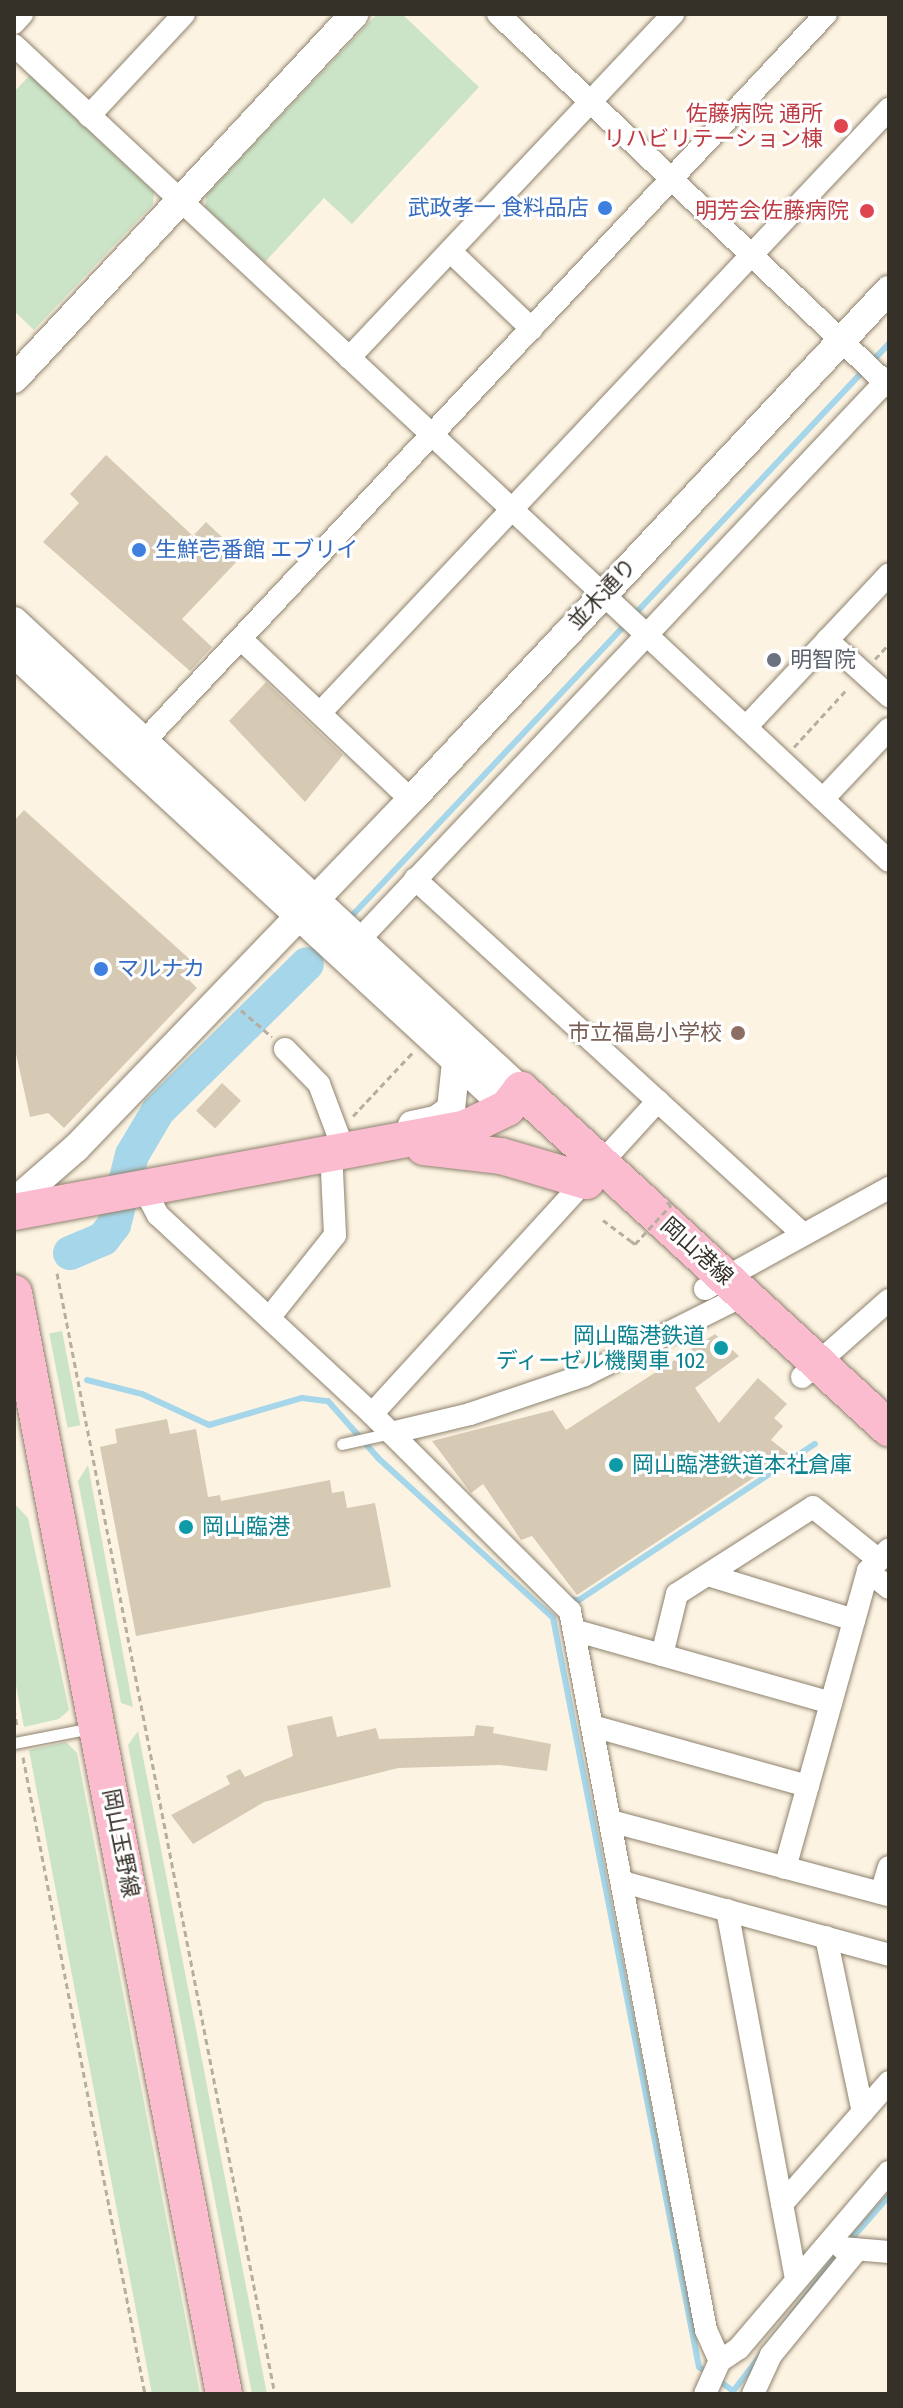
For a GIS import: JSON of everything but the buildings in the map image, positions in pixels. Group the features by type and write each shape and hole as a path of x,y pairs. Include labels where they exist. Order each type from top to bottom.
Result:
{"main road":[{"path":"14,1212 344,1142 466,1128 514,1099"},
{"name":"岡山港線","path":"514,1099 809,1369 889,1456"},
{"path":"344,1142 501,1156 594,1172"},
{"name":"岡山玉野線","path":"14,1293 224,2394"},
{"name":"岡山港線","path":"809,1369 889,1428"}],"street":[{"path":"14,23 22,14"},
{"path":"89,116 184,14"},
{"path":"14,379 354,14"},
{"path":"349,358 673,14"},
{"path":"137,749 826,14"},
{"path":"340,935 415,879 642,629 885,380 592,101 509,17"},
{"path":"14,45 889,861"},
{"path":"320,713 889,109"},
{"path":"450,251 532,329"},
{"name":"並木通り","path":"14,1202 76,1148 306,907 611,600 852,347 889,290"},
{"path":"746,727 889,574"},
{"path":"14,621 137,749 514,1099"},
{"path":"242,640 411,800"},
{"path":"827,640 889,696"},
{"path":"14,653 137,749"},
{"path":"823,799 889,729"},
{"path":"415,879 803,1234"},
{"path":"340,935 456,1062 514,1099"},
{"path":"269,1318 335,1235 344,1142 319,1084 280,1044"},
{"path":"344,1142 445,1115 457,1095 456,1062"},
{"path":"372,1414 658,1101"},
{"path":"143,1187 158,1215 372,1414 384,1435 561,1602 577,1631 706,2330 719,2364"},
{"path":"384,1435 573,1379 725,1292 803,1234 889,1188"},
{"path":"809,1369 889,1300"},
{"path":"662,1655 677,1594 813,1507 878,1560 889,1588"},
{"path":"785,1868 854,1620 878,1560"},
{"path":"708,1575 854,1620"},
{"path":"577,1631 831,1703"},
{"path":"596,1727 808,1786"},
{"path":"614,1822 885,1894 889,1867"},
{"path":"623,1882 889,1955"},
{"path":"727,1910 796,2279"},
{"path":"826,1937 863,2112"},
{"path":"782,2204 889,2082"},
{"path":"753,2394 771,2355 889,2172"},
{"path":"706,2393 719,2364 739,2348 796,2279 842,2248 889,2252"}],"lane":[{"path":"342,1444 384,1435"},
{"path":"17,1742 99,1726"}],"path":[{"path":"782,760 889,644"},
{"path":"247,1015 280,1044"},
{"path":"344,1142 359,1113 415,1051"},
{"path":"603,1220 611,1222 635,1244 671,1205 667,1202"},
{"path":"57,1273 275,2394"},
{"path":"14,1709 17,1742 145,2394"}],"green space":[{"path":"377,14 402,14 479,87 352,224 324,198 265,262 205,207 206,195"},
{"path":"30,75 154,192 153,204 34,330 14,311 14,92"},
{"path":"62,1331 80,1425 68,1428 49,1333"},
{"path":"88,1465 133,1707 121,1703 78,1481"},
{"path":"14,1503 28,1518 69,1710 59,1719 24,1727 14,1675"},
{"path":"138,1731 267,2394 252,2394 128,1745"},
{"path":"66,1742 77,1753 200,2394 152,2394 29,1750"}],"waterway":[{"path":"634,615 889,343"},
{"path":"347,921 627,623"},
{"path":"307,964 323,947"},
{"path":"70,1253 103,1239 114,1225 132,1155 158,1111 307,964"},
{"path":"87,1380 142,1394 209,1425 302,1398 328,1401 378,1458 553,1618 699,2367 732,2390"},
{"path":"564,1599 579,1600 815,1444"},
{"path":"847,2244 889,2196"},
{"path":"731,2394 840,2252"}],"place":[{"name":"佐藤病院 通所 リハビリテーション棟","path":"841,126"},
{"name":"武政孝一 食料品店","path":"605,208"},
{"name":"明芳会佐藤病院","path":"867,211"},
{"name":"生鮮壱番館 エブリイ","path":"139,550"},
{"name":"明智院","path":"774,660"},
{"name":"マルナカ","path":"101,969"},
{"name":"市立福島小学校","path":"738,1033"},
{"name":"岡山臨港鉄道 ディーゼル機関車 102","path":"721,1348"},
{"name":"岡山臨港鉄道本社倉庫","path":"616,1465"},
{"name":"岡山臨港","path":"186,1527"}]}
